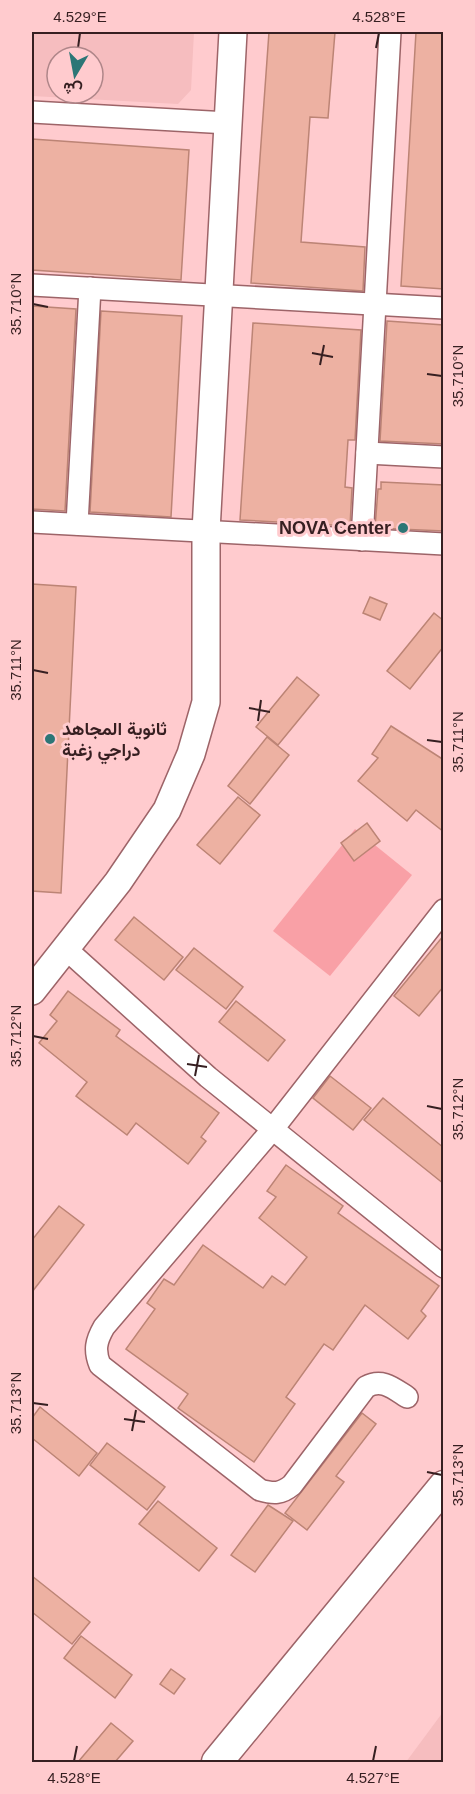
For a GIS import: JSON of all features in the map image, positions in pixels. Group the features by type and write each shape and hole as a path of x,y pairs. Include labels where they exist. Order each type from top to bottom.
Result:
{"main road":[{"path":"217,1762 444,1486"}],"street":[{"path":"32,991 66,949 167,810 191,754 206,702 206,531 233,32"},
{"path":"362,540 390,32"},
{"path":"32,112 228,123"},
{"path":"32,285 444,308"},
{"path":"77,524 90,288"},
{"path":"367,453 444,457"},
{"path":"32,522 444,544"},
{"path":"407,1397 385,1383 374,1382 366,1387 292,1485 283,1492 273,1494 260,1490 100,1365 95,1353 97,1340 104,1327 272,1130 444,910"},
{"path":"66,949 208,1077 444,1267"}],"shaded area":[{"path":"32,32 194,32 191,90 178,104 105,100 105,45 45,45 45,97 32,96"},
{"path":"355,829 412,875 330,976 273,931"},
{"path":"443,1712 443,1762 406,1762"}],"building":[{"path":"269,32 335,32 328,118 310,117 301,242 365,247 363,291 251,283"},
{"path":"416,32 444,32 444,289 401,286"},
{"path":"32,139 189,150 181,280 32,270"},
{"path":"32,306 76,309 65,511 32,509"},
{"path":"101,311 182,316 171,517 90,512"},
{"path":"387,321 444,325 444,444 380,441"},
{"path":"253,323 361,330 355,440 348,440 345,487 352,488 350,526 240,520"},
{"path":"381,482 444,485 444,531 375,528 378,489 381,489"},
{"name":"ثانوية المجاهد دراجي زغبة","path":"32,584 76,587 61,893 32,891"},
{"path":"370,597 387,604 380,620 363,613"},
{"path":"434,613 444,621 444,646 410,689 387,671"},
{"path":"297,677 319,695 278,745 256,727"},
{"path":"391,726 444,760 444,832 416,810 407,821 358,781 378,758 372,754"},
{"path":"267,737 289,755 250,804 228,786"},
{"path":"238,797 260,815 220,864 197,845"},
{"path":"367,823 380,841 354,861 341,843"},
{"path":"134,917 183,957 164,980 115,940"},
{"path":"444,935 444,986 419,1016 394,996"},
{"path":"194,948 243,987 226,1009 176,970"},
{"path":"68,991 120,1030 116,1036 219,1113 201,1137 206,1141 188,1164 136,1123 127,1135 76,1096 87,1082 39,1043 57,1021 50,1015"},
{"path":"236,1001 285,1040 268,1061 219,1022"},
{"path":"330,1076 371,1108 353,1130 313,1098"},
{"path":"383,1098 444,1148 444,1184 364,1120"},
{"path":"286,1165 343,1206 338,1213 439,1286 421,1311 426,1316 408,1339 365,1305 333,1350 324,1344 286,1397 295,1404 254,1462 178,1408 188,1394 126,1349 155,1309 147,1303 164,1279 174,1285 203,1245 263,1288 272,1276 285,1285 307,1257 259,1218 276,1197 267,1191"},
{"path":"59,1206 84,1225 32,1292 32,1240"},
{"path":"40,1407 97,1453 79,1476 32,1438 32,1418"},
{"path":"362,1413 376,1424 336,1476 344,1482 307,1530 285,1513"},
{"path":"107,1443 165,1487 147,1510 90,1465"},
{"path":"158,1501 217,1548 199,1571 139,1524"},
{"path":"268,1505 293,1521 255,1572 231,1555"},
{"path":"32,1576 90,1622 72,1644 32,1612"},
{"path":"81,1636 132,1675 115,1698 64,1658"},
{"path":"171,1669 185,1679 174,1694 160,1684"},
{"path":"111,1723 133,1741 115,1762 78,1762"}],"place":[{"name":"NOVA Center","path":"403,528"},
{"name":"ثانوية المجاهد دراجي زغبة","path":"50,739"}]}
